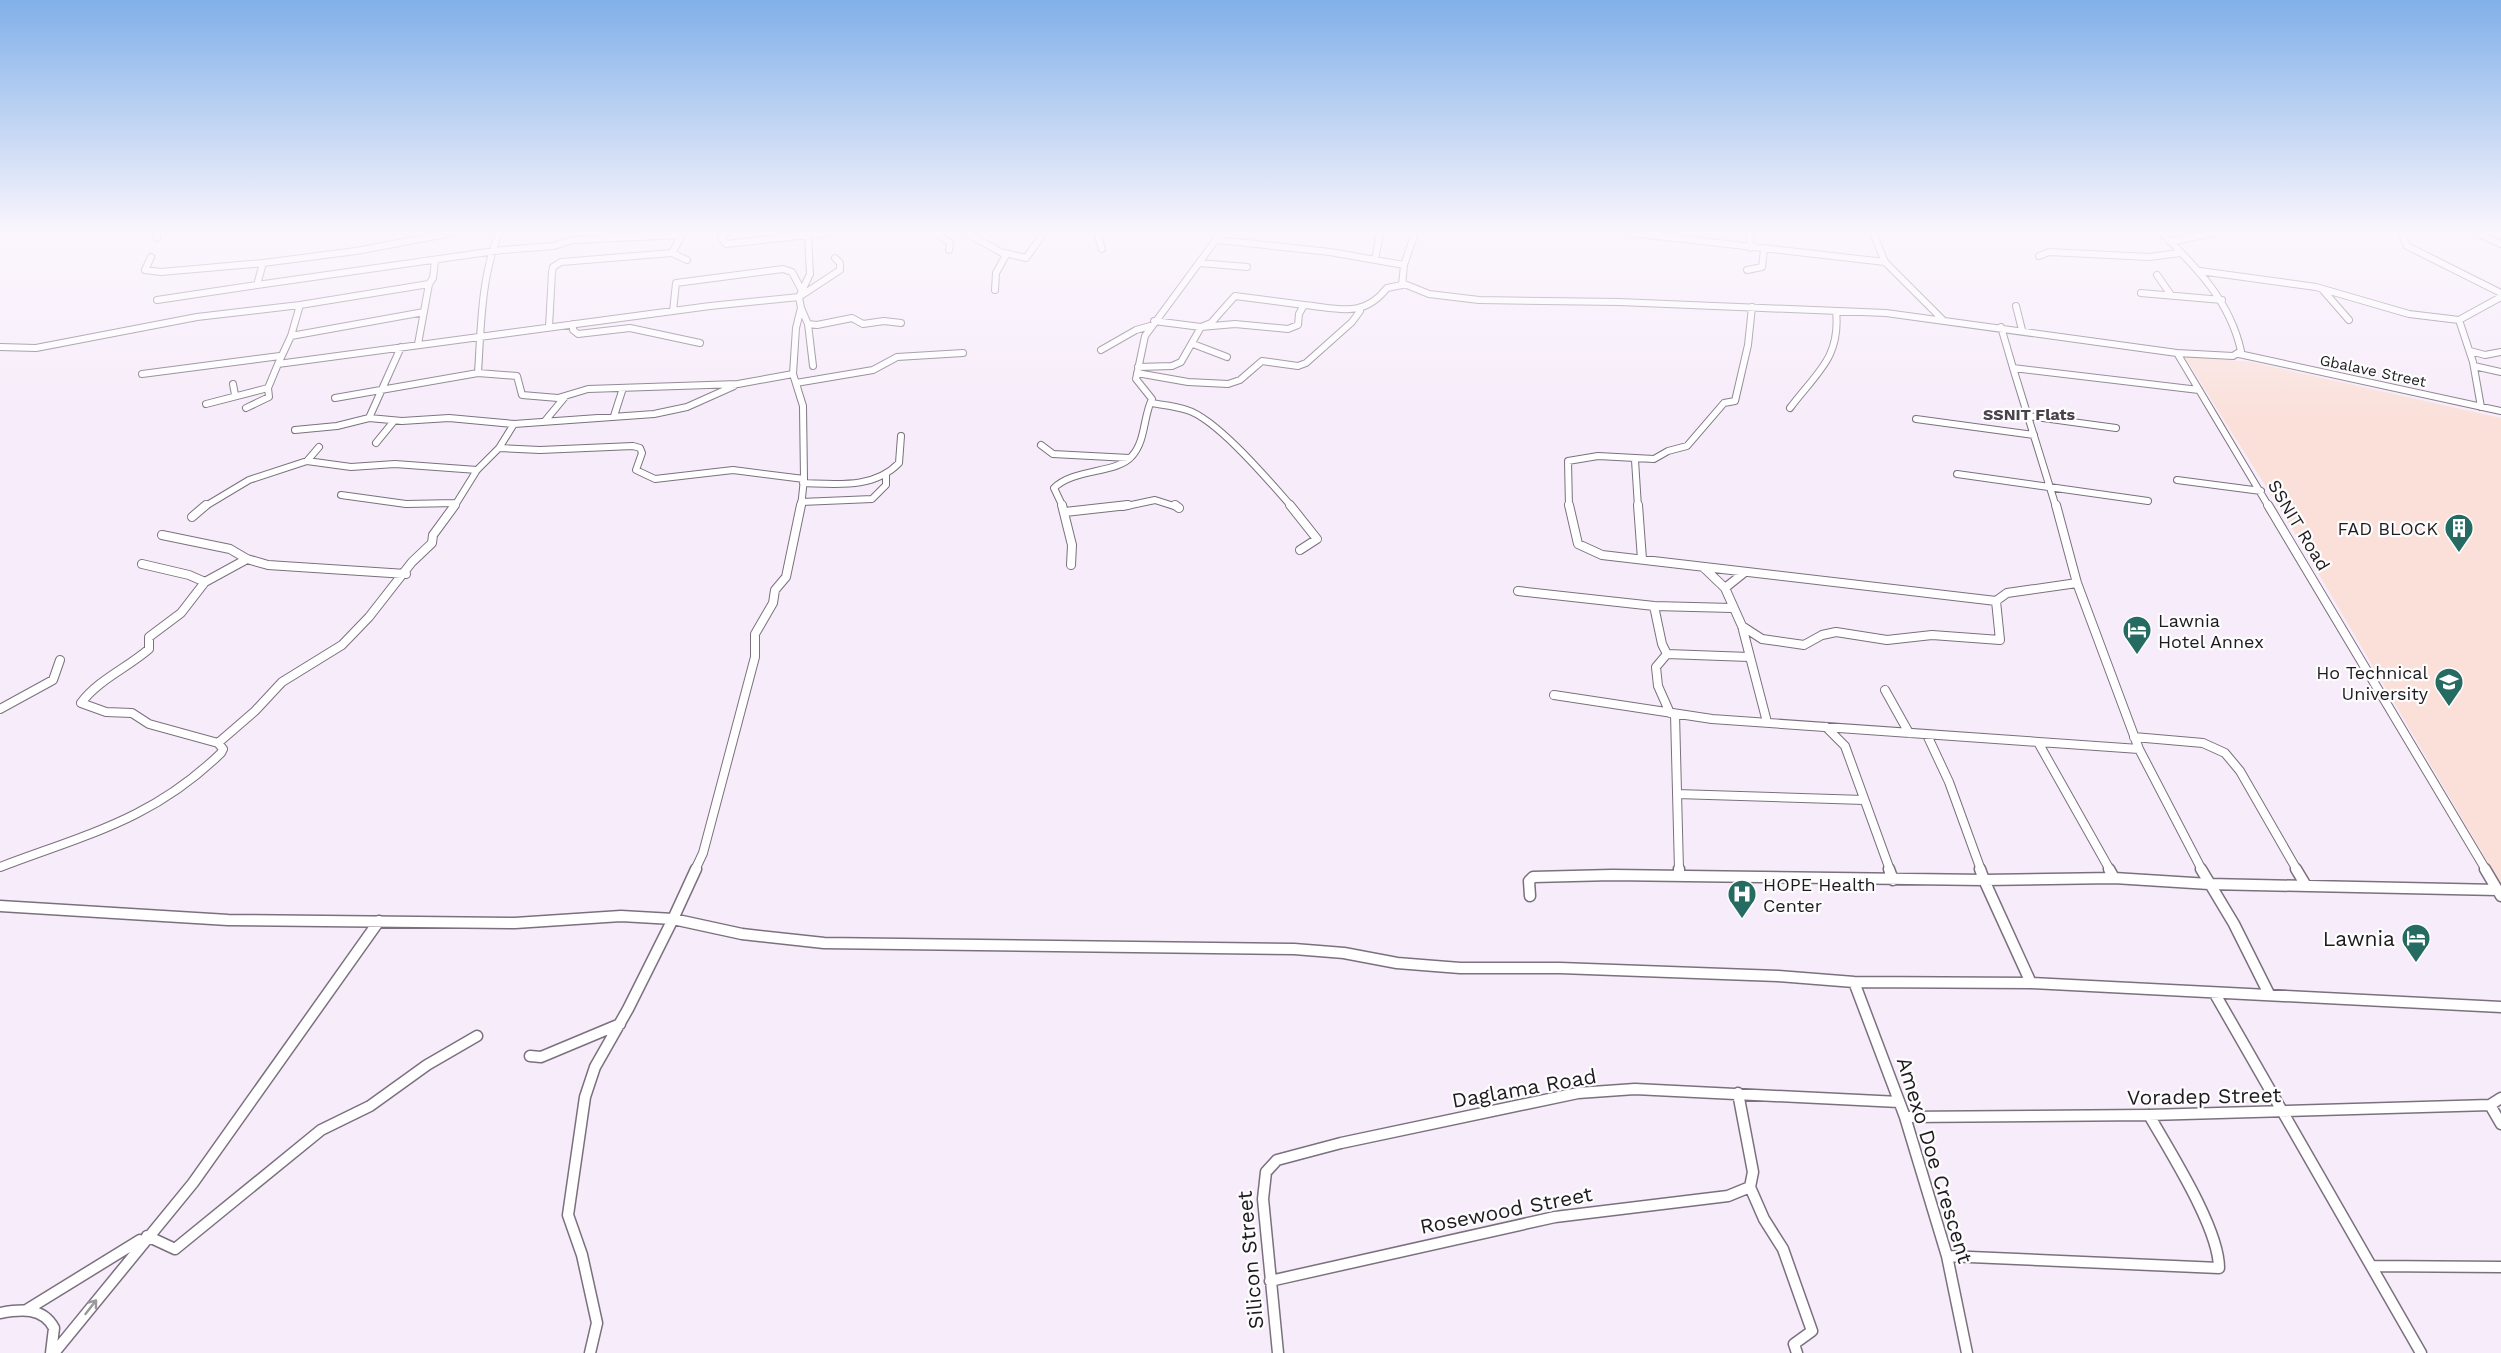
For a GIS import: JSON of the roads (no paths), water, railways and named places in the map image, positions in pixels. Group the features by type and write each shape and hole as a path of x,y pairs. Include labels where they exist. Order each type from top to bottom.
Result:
{"street":[{"path":"157,300 183,296"},
{"path":"0,346 36,348 197,317 357,296"},
{"path":"418,344 427,296"},
{"path":"478,373 479,338 485,296"},
{"path":"549,327 551,296"},
{"path":"673,311 675,296"},
{"path":"1071,565 1072,545 1065,512 1056,498 1054,488 1057,483 1122,463 1129,458 1146,424 1145,411 1151,403 1151,396 1136,379 1144,336 1174,296"},
{"path":"1137,370 1172,366 1181,362 1201,327 1211,323 1215,315 1235,296"},
{"path":"1236,296 1360,311"},
{"path":"1137,370 1185,383 1223,384 1235,383 1262,361 1298,366 1306,363 1360,311 1382,296"},
{"path":"1447,296 1479,300 1887,313 2177,353 2221,356 2239,354 2241,351 2239,341 2219,296"},
{"path":"1919,296 1943,320"},
{"path":"2183,296 2222,300"},
{"path":"2327,296 2349,320"},
{"path":"2342,296 2409,314 2460,320 2499,296"},
{"path":"278,364 673,311 799,297 808,324 813,366"},
{"path":"1101,350 1136,330 1152,324 1201,327 1250,324 1292,328 1298,325 1299,314 1304,304"},
{"path":"246,408 268,399 268,388 280,356 291,336 300,305"},
{"path":"2016,306 2022,330"},
{"path":"1752,307 1748,345 1735,401 1724,403 1687,446 1668,451 1654,459 1635,460 1598,456 1568,461 1569,509 1578,544 1585,550 1602,555 1996,601 2007,593 2077,583"},
{"path":"590,1353 597,1323 582,1255 568,1215 588,1083 697,870 755,657 755,634 773,603 775,590 786,577 789,568 803,481 803,406 793,374 796,327 801,308"},
{"path":"1790,408 1821,373 1835,345 1838,323 1836,311"},
{"path":"291,336 424,312"},
{"path":"808,324 817,325 852,318 863,324 884,321 901,322"},
{"path":"2460,320 2474,364 2481,407"},
{"path":"573,324 573,330 578,334 628,328 656,332 684,342 700,343"},
{"path":"2001,327 2052,488 2077,583 2134,737 2209,884 2234,924 2268,994"},
{"path":"1193,344 1200,348 1214,349 1227,357"},
{"path":"369,418 379,390 401,346"},
{"path":"2470,351 2485,355 2501,352"},
{"path":"796,383 873,370 897,357 963,353"},
{"name":"SSNIT Road","path":"2177,353 2499,893"},
{"name":"Gbalave Street","path":"2239,354 2501,411"},
{"path":"2474,364 2485,355"},
{"path":"142,374 280,356"},
{"path":"2474,364 2501,372"},
{"path":"2013,368 2199,390"},
{"path":"335,398 478,373 488,376 517,376 522,395 564,398"},
{"path":"545,421 564,398 581,390 738,384 793,374"},
{"path":"233,384 235,395"},
{"path":"295,430 337,426 369,418 394,421 450,418 514,424 673,412 738,384"},
{"path":"206,404 268,388"},
{"path":"614,416 623,388"},
{"path":"1151,403 1189,410 1206,419 1257,467 1316,535 1317,539 1300,550"},
{"path":"2028,416 2116,428"},
{"path":"1917,419 2034,435"},
{"path":"376,443 394,421"},
{"path":"218,743 255,711 282,682 342,645 406,574 412,562 432,543 432,535 477,470 499,448 514,424"},
{"path":"499,448 540,450 625,445 640,448 642,453 636,470 655,479 733,470 803,481 862,482 886,475 899,464 901,436"},
{"path":"1041,445 1053,454 1129,458"},
{"path":"307,461 319,447"},
{"path":"1635,460 1642,559"},
{"path":"192,517 210,502 249,480 307,461 351,467 395,464 477,470"},
{"path":"1957,474 2148,501"},
{"path":"801,502 875,498 886,485 886,475"},
{"path":"2177,480 2261,491"},
{"path":"341,495 406,504 456,503"},
{"path":"1065,512 1118,508 1157,499 1172,502 1179,508"},
{"path":"162,535 230,549 247,559 268,565 406,574"},
{"path":"0,867 41,850 94,835 168,798 207,769 223,750 218,743 149,724 132,713 99,710 81,703 92,688 118,673 149,649 149,637 181,613 205,582 247,559"},
{"path":"142,564 189,575 205,582"},
{"path":"1703,567 1725,588 1742,626 1767,722"},
{"path":"1725,588 1745,572"},
{"path":"1518,591 1654,606 1732,608"},
{"path":"1742,626 1762,639 1804,645 1822,635 1836,632 1887,640 1932,635 2000,640 1996,601"},
{"path":"1654,606 1662,644 1667,654"},
{"path":"1667,654 1749,657"},
{"path":"1667,654 1656,667 1658,686 1672,714 1679,876"},
{"path":"0,709 52,680 60,660"},
{"path":"1885,690 1909,733"},
{"path":"1554,695 1672,714 2039,744 2139,749"},
{"path":"1825,727 1845,746 1893,880"},
{"path":"1928,735 1949,782 1984,880 2031,983"},
{"path":"2134,737 2204,743 2225,753 2240,771 2305,884"},
{"path":"2039,744 2114,878"},
{"path":"1677,794 1864,800"},
{"path":"1530,896 1529,881 1533,877 1679,876 1893,880 2114,878 2209,884 2305,884 2499,893"},
{"path":"0,906 228,920 515,923 621,916 673,920 742,934 824,943 1294,949 1344,953 1397,963 1460,968 1560,968 1778,976 1854,982 2031,983 2501,1007"},
{"path":"52,1353 193,1182 379,921"},
{"name":"Amexo Doe Crescent","path":"1854,982 1905,1117 1947,1256 1967,1353"},
{"path":"2215,994 2421,1353"},
{"path":"530,1056 541,1057 620,1024"},
{"path":"147,1236 175,1249 321,1130 370,1106 427,1065 477,1036"},
{"name":"Daglama Road","path":"1269,1165 1284,1157 1341,1143 1578,1093 1635,1089 1899,1102"},
{"path":"1738,1093 1745,1141 1753,1172 1750,1187 1764,1219 1783,1249 1807,1310 1812,1331 1794,1344 1797,1353"},
{"path":"2501,1098 2490,1105 2501,1124"},
{"name":"Voradep Street","path":"1905,1117 2149,1115 2490,1105"},
{"path":"1947,1256 2219,1268 2220,1259 2210,1232 2149,1115"},
{"name":"Silicon Street","path":"1269,1165 1263,1176 1263,1199 1278,1353"},
{"name":"Rosewood Street","path":"1270,1281 1555,1217 1728,1196 1750,1187"},
{"path":"28,1309 147,1236"},
{"path":"2372,1266 2501,1267"},
{"path":"0,1313 28,1309 39,1311 48,1317 53,1325 55,1336 52,1353"}],"place":[{"name":"FAD BLOCK","path":"2459,554"},
{"name":"Lawnia Hotel Annex","path":"2137,656"},
{"name":"Ho Technical University","path":"2449,708"},
{"name":"HOPE Health Center","path":"1742,920"},
{"name":"Lawnia","path":"2416,964"}],"district":[{"name":"SSNIT Flats","path":"2029,414"}]}
